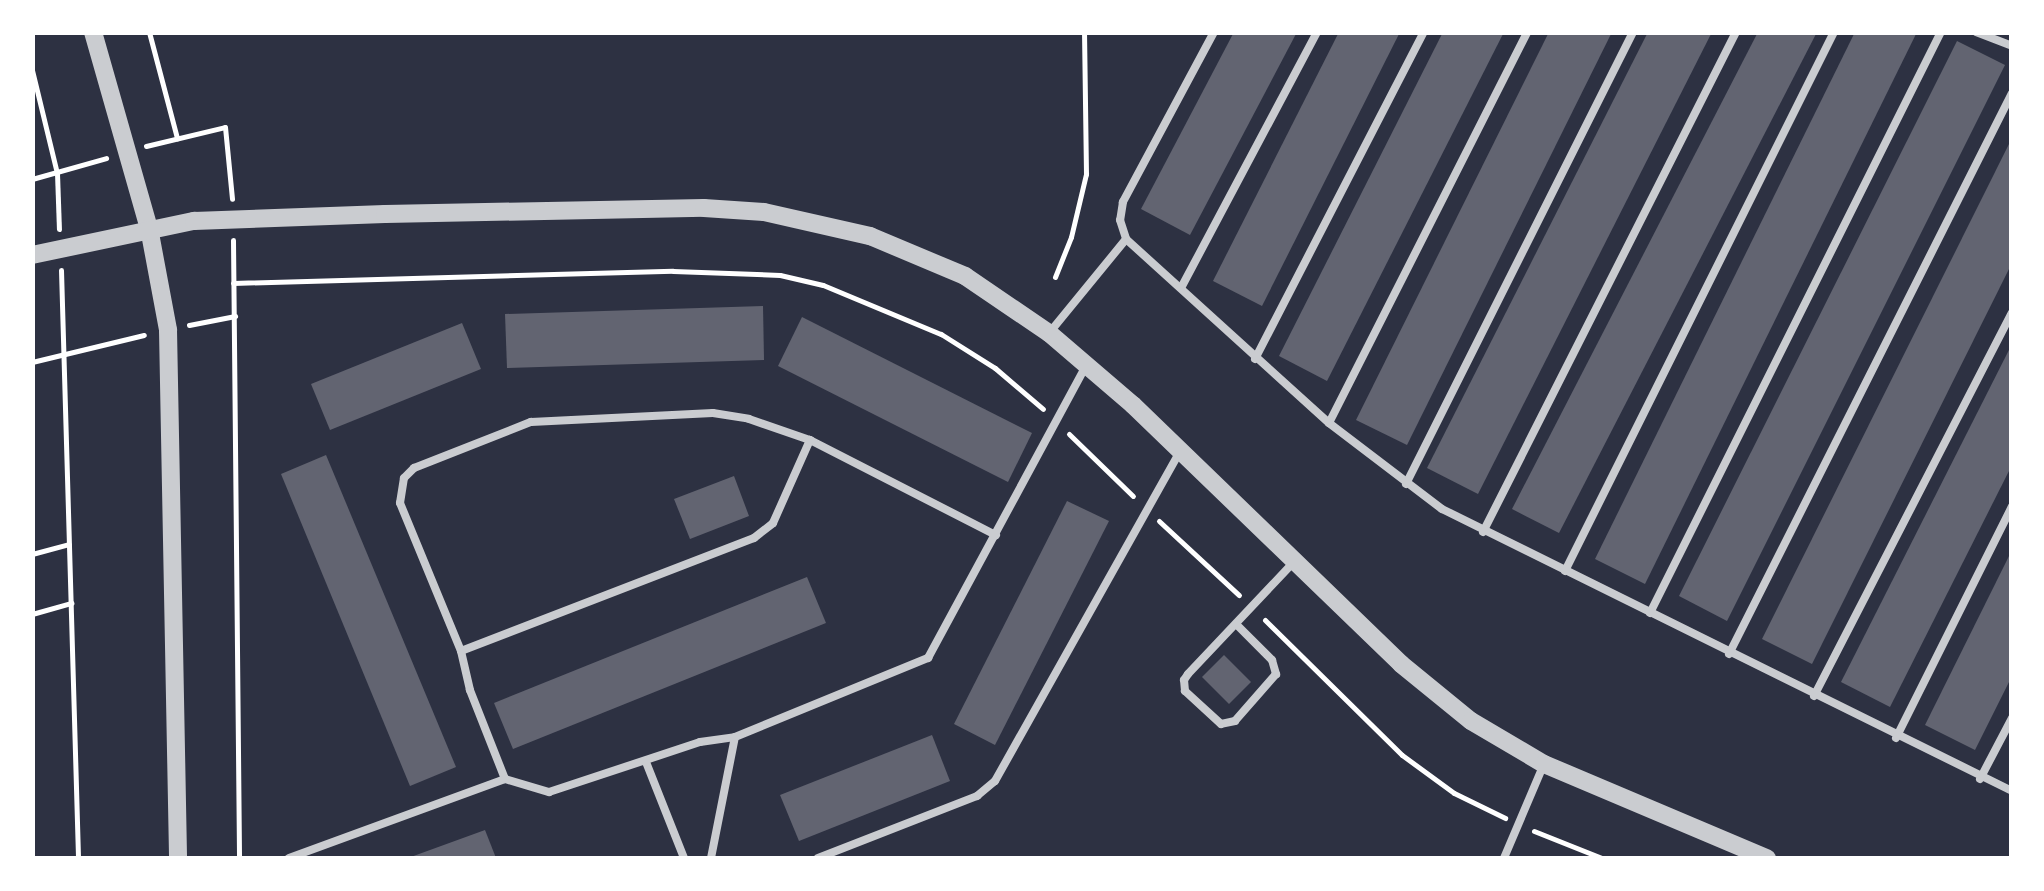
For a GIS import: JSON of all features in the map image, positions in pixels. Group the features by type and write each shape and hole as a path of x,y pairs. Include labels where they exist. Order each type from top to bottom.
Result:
{"street":[{"path":"93,32 164,290 172,372 178,858"},
{"path":"32,255 149,228 232,218 704,208 820,221 916,252 966,276 1050,333 1432,691 1471,721 1544,764 1767,858"}],"lane":[{"path":"1214,32 1123,202 1120,220 1126,239 1329,423 1406,484 1483,532 1896,738 2012,791"},
{"path":"1181,288 1317,32"},
{"path":"1255,359 1424,32"},
{"path":"1329,423 1527,32"},
{"path":"1406,484 1633,32"},
{"path":"1483,532 1736,32"},
{"path":"1565,572 1834,32"},
{"path":"1650,613 1942,32"},
{"path":"1976,32 2012,46"},
{"path":"1729,654 2012,93"},
{"path":"1050,333 1126,239"},
{"path":"1814,696 2012,313"},
{"path":"289,858 505,780 549,792 700,742 735,737 928,658 1086,364"},
{"path":"505,780 470,690 461,651 400,503 404,478 414,468 531,422 714,413 749,418 810,440 996,535"},
{"path":"461,651 754,538 773,523 810,440"},
{"path":"818,858 978,796 996,781 1180,451"},
{"path":"1896,738 2012,506"},
{"path":"1236,624 1272,660 1276,674 1235,721 1221,724 1185,692 1184,680 1236,624 1294,562"},
{"path":"1980,779 2012,718"},
{"path":"711,858 735,737"},
{"path":"646,762 684,858"},
{"path":"1504,858 1544,764"}],"path":[{"path":"149,32 177,138"},
{"path":"1054,276 1071,238 1086,174 1089,134 1084,32"},
{"path":"32,70 56,173 78,858"},
{"path":"32,179 224,127 232,166 239,858"},
{"path":"233,284 673,271 780,275 852,295 941,334 995,368 1427,775 1519,825 1602,858"},
{"path":"32,362 63,354"},
{"path":"32,554 69,544"},
{"path":"32,614 71,603"}],"building":[{"path":"1234,32 1297,32 1190,235 1141,209"},
{"path":"1339,32 1400,32 1262,306 1213,281"},
{"path":"1443,32 1504,32 1327,381 1279,356"},
{"path":"1549,32 1612,32 1407,445 1356,420"},
{"path":"1648,32 1712,32 1478,494 1427,468"},
{"path":"1758,32 1817,32 1559,533 1512,509"},
{"path":"1855,32 1917,32 1645,584 1595,559"},
{"path":"1957,41 2005,65 1727,621 1679,596"},
{"path":"2012,138 2012,263 1812,664 1762,639"},
{"path":"763,306 764,360 507,368 505,314"},
{"path":"802,317 1032,433 1008,482 778,366"},
{"path":"462,323 481,369 330,430 311,384"},
{"path":"2012,344 2012,465 1890,707 1841,682"},
{"path":"326,455 456,767 410,786 281,474"},
{"path":"734,476 749,516 690,539 674,499"},
{"path":"1067,501 1109,521 995,745 954,724"},
{"path":"2012,550 2012,676 1975,750 1925,725"},
{"path":"807,577 826,623 513,749 494,703"},
{"path":"1224,655 1251,682 1229,704 1202,677"},
{"path":"932,735 950,781 799,841 780,795"},
{"path":"485,830 496,858 408,858"}]}
